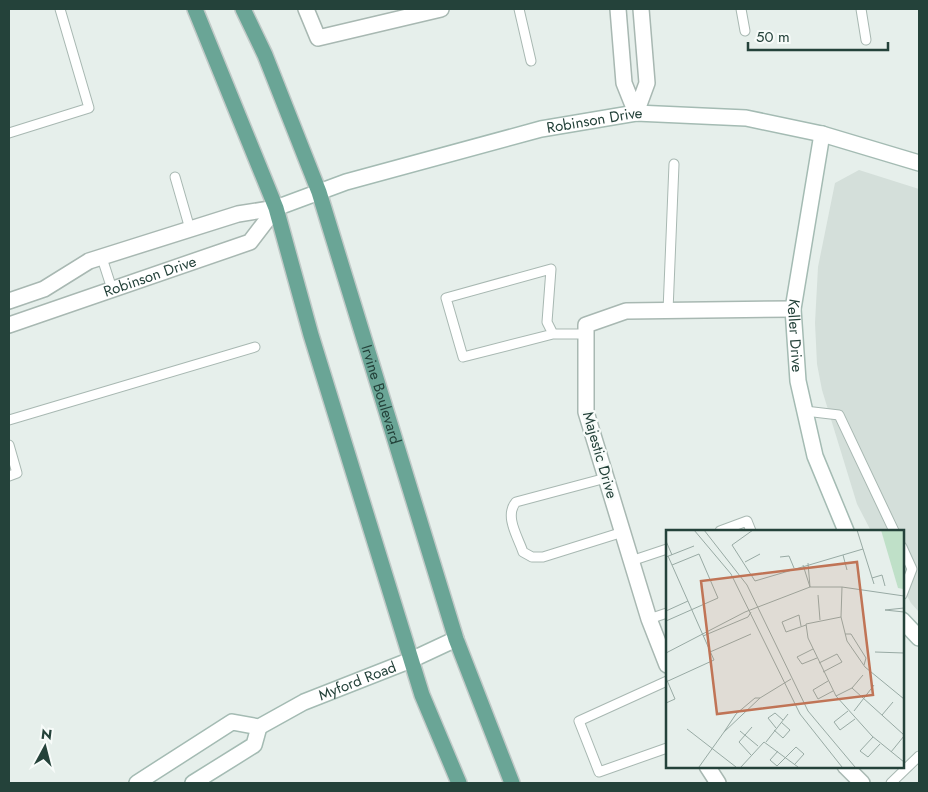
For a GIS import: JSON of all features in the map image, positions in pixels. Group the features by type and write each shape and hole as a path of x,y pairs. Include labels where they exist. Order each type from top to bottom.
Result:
{"main road":[{"path":"194,9 276,208 311,334 422,695 459,783"},
{"name":"Irvine Boulevard","path":"242,9 265,55 319,192 456,639 512,783"}],"street":[{"path":"306,9 318,38 441,9"},
{"path":"618,9 624,84 636,114"},
{"path":"636,114 647,83 641,9"},
{"name":"Robinson Drive","path":"9,301 44,289 89,261 238,214 276,208 346,182 541,129 636,114 746,118 822,134 919,163"},
{"name":"Keller Drive","path":"822,134 793,310 798,381 815,456 846,530"},
{"name":"Robinson Drive","path":"9,325 250,242 276,208"},
{"path":"586,334 586,325 626,311 793,310"},
{"name":"Majestic Drive","path":"586,334 586,412 631,561 666,663"},
{"path":"903,621 919,638"},
{"name":"Myford Road","path":"259,727 304,702 411,660 456,639"},
{"path":"137,783 232,722 259,727 254,745 193,783"},
{"path":"710,767 718,783"},
{"path":"846,767 862,783"}],"lane":[{"path":"9,133 89,108 60,9"},
{"path":"519,9 532,61"},
{"path":"741,9 745,31"},
{"path":"861,9 866,40"},
{"path":"668,311 674,164"},
{"path":"175,178 190,229"},
{"path":"102,258 112,289"},
{"path":"553,334 547,322 551,268 446,298 463,357 553,334 586,334"},
{"path":"9,420 255,347"},
{"path":"805,411 839,415 894,530"},
{"path":"9,445 17,473 9,476"},
{"path":"606,478 516,502 511,508 510,516 523,552 532,557 543,557 623,532"},
{"path":"723,530 747,522 751,530"},
{"path":"631,561 666,549"},
{"path":"903,550 912,569 903,592"},
{"path":"650,619 666,612"},
{"path":"666,681 580,721 599,772 666,748"},
{"path":"891,783 919,756"}],"shaded area":[{"path":"859,170 919,189 919,612 903,589 903,530 870,530 857,504 822,390 817,364 815,323 818,267 835,183"}]}
